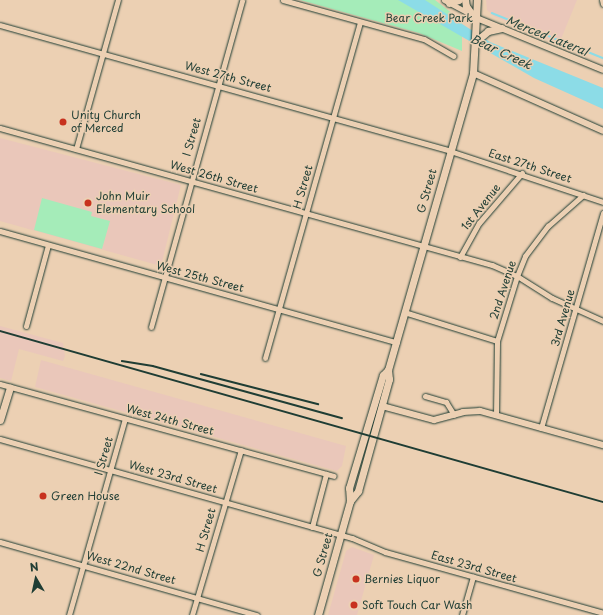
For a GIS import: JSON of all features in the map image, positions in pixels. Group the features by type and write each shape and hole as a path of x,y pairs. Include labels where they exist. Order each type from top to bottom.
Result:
{"main road":[{"path":"447,2 459,0"},
{"name":"G Street","path":"466,0 466,6 474,17"},
{"name":"G Street","path":"350,501 358,492 389,379 388,370 473,73 475,43 474,17 477,0"},
{"path":"475,43 487,32 502,28"},
{"name":"G Street","path":"318,615 350,501 349,488 383,375 388,370"},
{"path":"0,420 10,387"}],"street":[{"path":"76,149 118,0"},
{"name":"I Street","path":"151,327 190,181 242,0"},
{"path":"283,0 430,41 453,56"},
{"path":"602,0 603,4"},
{"path":"447,2 474,17 602,67"},
{"name":"H Street","path":"265,358 360,22"},
{"name":"West 27th Street","path":"0,25 218,84 450,151"},
{"path":"473,73 603,131"},
{"name":"West 26th Street","path":"0,128 422,247 492,265 516,276 576,310 603,322"},
{"name":"East 27th Street","path":"450,151 522,173 603,202"},
{"name":"1st Avenue","path":"460,257 479,223 522,173"},
{"name":"2nd Avenue","path":"496,415 497,341 516,276 525,256 544,231 583,195"},
{"name":"3rd Avenue","path":"541,428 603,213"},
{"name":"West 25th Street","path":"0,231 396,342"},
{"path":"26,326 48,245"},
{"path":"404,312 497,341"},
{"name":"West 24th Street","path":"0,384 334,476"},
{"path":"424,396 446,402 454,415"},
{"path":"382,406 431,420 475,410 603,445"},
{"name":"I Street","path":"69,615 125,419"},
{"name":"West 23rd Street","path":"0,439 340,535"},
{"name":"H Street","path":"192,615 241,450"},
{"path":"312,527 326,474"},
{"name":"East 23rd Street","path":"340,535 385,552 603,613"},
{"name":"West 22nd Street","path":"0,542 257,615"},
{"path":"462,615 473,577"}],"shaded area":[{"path":"486,0 577,0 559,44 495,17 487,10"},
{"name":"John Muir Elementary School","path":"0,138 181,185 161,266 0,221"},
{"path":"0,326 63,343 65,356 63,361 19,349 11,381 0,378"},
{"path":"41,360 346,446 342,466 337,471 35,387"},
{"path":"352,547 374,555 357,615 328,615 346,551"}],"green space":[{"name":"Bear Creek Park","path":"300,0 435,0 462,21 462,51 419,33"},
{"path":"42,198 92,212 91,216 110,221 102,249 34,230"}],"water":[{"name":"Bear Creek","path":"398,0 425,0 490,42 603,88 603,109 534,78"}],"waterway":[{"name":"Merced Lateral","path":"492,13 603,58"}],"railway":[{"path":"0,331 603,502"},
{"path":"122,361 153,366 342,418"},
{"path":"201,374 318,404"}],"place":[{"name":"Unity Church of Merced","path":"63,122"},
{"name":"John Muir Elementary School","path":"88,203"},
{"name":"Green House","path":"43,496"},
{"name":"Bernies Liquor","path":"356,579"},
{"name":"Soft Touch Car Wash","path":"354,605"}]}
